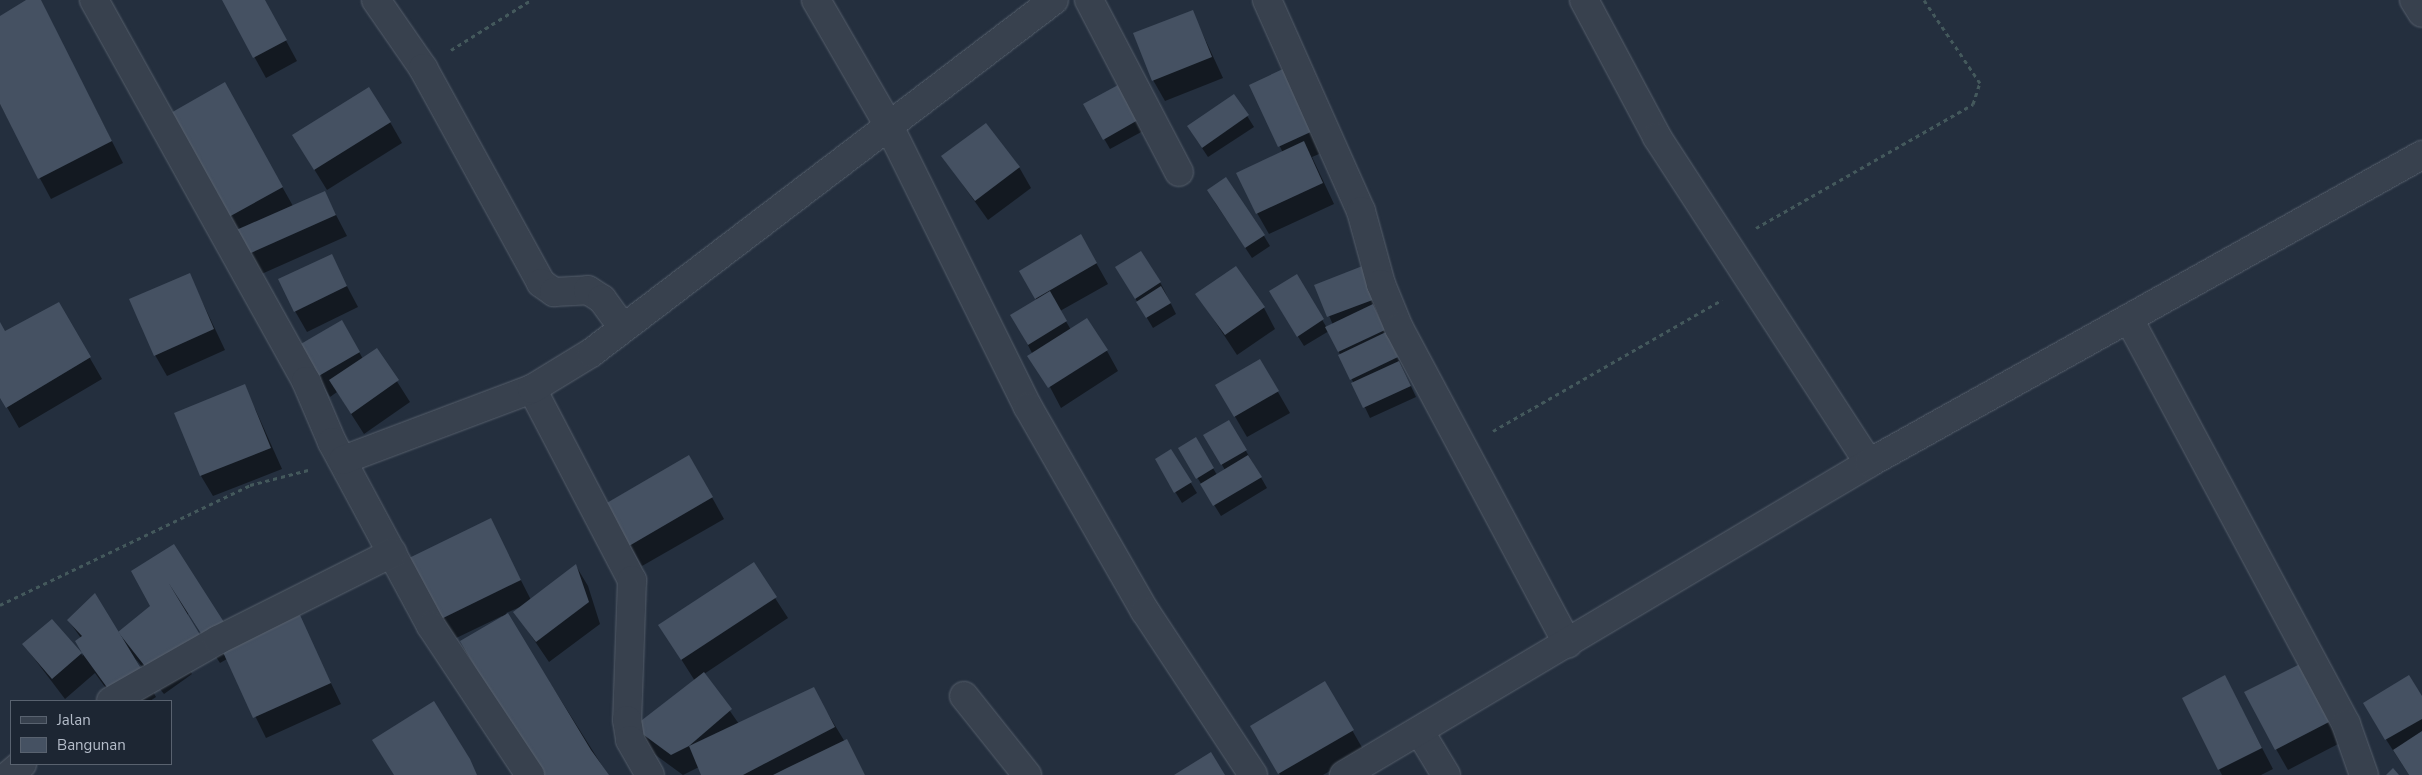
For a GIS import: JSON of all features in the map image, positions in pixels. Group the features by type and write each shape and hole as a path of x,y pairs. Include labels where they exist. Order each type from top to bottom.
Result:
{"street":[{"path":"94,0 320,414 341,458 431,626 530,775"},
{"path":"376,0 423,68 541,283 554,292 588,290 602,299 620,324"},
{"path":"816,0 881,112 1028,407 1145,611 1253,775"},
{"path":"341,458 532,389 620,324 881,112 1054,0"},
{"path":"1089,0 1179,172"},
{"path":"1267,0 1361,211 1386,298 1462,449 1568,644"},
{"path":"1584,0 1657,137 1869,463"},
{"path":"2414,0 2422,14"},
{"path":"1344,775 1420,732 1869,463 2422,155"},
{"path":"2129,319 2346,724 2364,775"},
{"path":"532,389 632,580 627,720 630,740 650,775"},
{"path":"113,700 218,640 392,553"},
{"path":"964,696 1027,775"},
{"path":"1420,732 1446,775"},
{"path":"9,775 21,765"}],"path":[{"path":"423,68 531,0"},
{"path":"1727,245 1973,104 1980,83 1924,0"},
{"path":"1462,449 1752,284"},
{"path":"0,605 250,486 341,458"}],"building":[{"path":"26,0 41,0 112,141 38,179 0,104 0,16"},
{"path":"222,0 265,0 287,40 253,58"},
{"path":"1193,10 1212,57 1152,81 1133,33"},
{"path":"1285,68 1315,130 1278,147 1249,85"},
{"path":"225,82 283,187 227,218 169,114"},
{"path":"1118,85 1138,120 1103,140 1083,104"},
{"path":"369,87 391,122 314,170 292,135"},
{"path":"1234,94 1249,115 1202,148 1187,126"},
{"path":"986,123 1020,167 975,201 941,156"},
{"path":"1304,141 1323,183 1256,214 1236,173"},
{"path":"1226,177 1265,235 1245,248 1207,190"},
{"path":"325,191 336,215 244,256 234,231"},
{"path":"1081,234 1097,263 1035,299 1019,271"},
{"path":"1141,251 1161,282 1135,299 1115,267"},
{"path":"332,254 347,286 294,312 278,279"},
{"path":"1365,265 1378,298 1327,317 1314,285"},
{"path":"1236,266 1265,307 1225,335 1195,294"},
{"path":"190,273 214,329 154,356 129,299"},
{"path":"1297,274 1324,319 1297,337 1269,291"},
{"path":"1161,286 1171,303 1146,318 1136,302"},
{"path":"1050,291 1067,321 1028,345 1010,315"},
{"path":"59,302 91,357 6,408 0,398 0,322 5,331"},
{"path":"1373,304 1385,330 1338,352 1325,327"},
{"path":"1087,318 1108,350 1048,388 1027,356"},
{"path":"342,320 360,352 317,377 299,345"},
{"path":"1386,332 1398,357 1350,380 1338,355"},
{"path":"377,348 399,380 351,414 329,380"},
{"path":"1260,359 1279,391 1234,417 1215,385"},
{"path":"1399,361 1411,386 1363,408 1351,383"},
{"path":"245,384 271,448 200,476 174,413"},
{"path":"1229,420 1247,450 1221,465 1203,435"},
{"path":"1196,437 1214,468 1196,479 1178,448"},
{"path":"1171,449 1192,482 1174,493 1155,459"},
{"path":"689,455 713,497 629,546 605,504"},
{"path":"1248,455 1262,477 1213,506 1200,484"},
{"path":"491,518 521,580 437,621 407,559"},
{"path":"174,544 229,630 207,643 168,582 202,638 151,674 118,632 150,606 131,571"},
{"path":"754,562 777,597 681,660 658,625"},
{"path":"576,564 589,602 536,642 513,612"},
{"path":"95,593 145,675 114,697 75,641 82,636 67,620"},
{"path":"508,613 591,750 609,775 542,775 498,707 460,641"},
{"path":"300,615 331,683 253,718 222,650"},
{"path":"52,619 82,653 52,679 22,644"},
{"path":"2300,664 2329,722 2275,750 2244,692"},
{"path":"704,672 732,709 689,746 671,755 633,727"},
{"path":"2225,675 2262,748 2218,770 2182,698"},
{"path":"2409,675 2422,696 2422,719 2385,740 2363,703"},
{"path":"1325,681 1354,730 1278,774 1250,726"},
{"path":"814,687 835,727 743,775 701,775 689,746"},
{"path":"434,701 470,759 477,775 394,775 372,740"},
{"path":"2422,731 2422,775 2409,775 2393,750"},
{"path":"847,739 865,775 773,775 787,768"},
{"path":"1211,752 1225,775 1174,775"},
{"path":"2393,768 2399,775 2386,775"}]}
